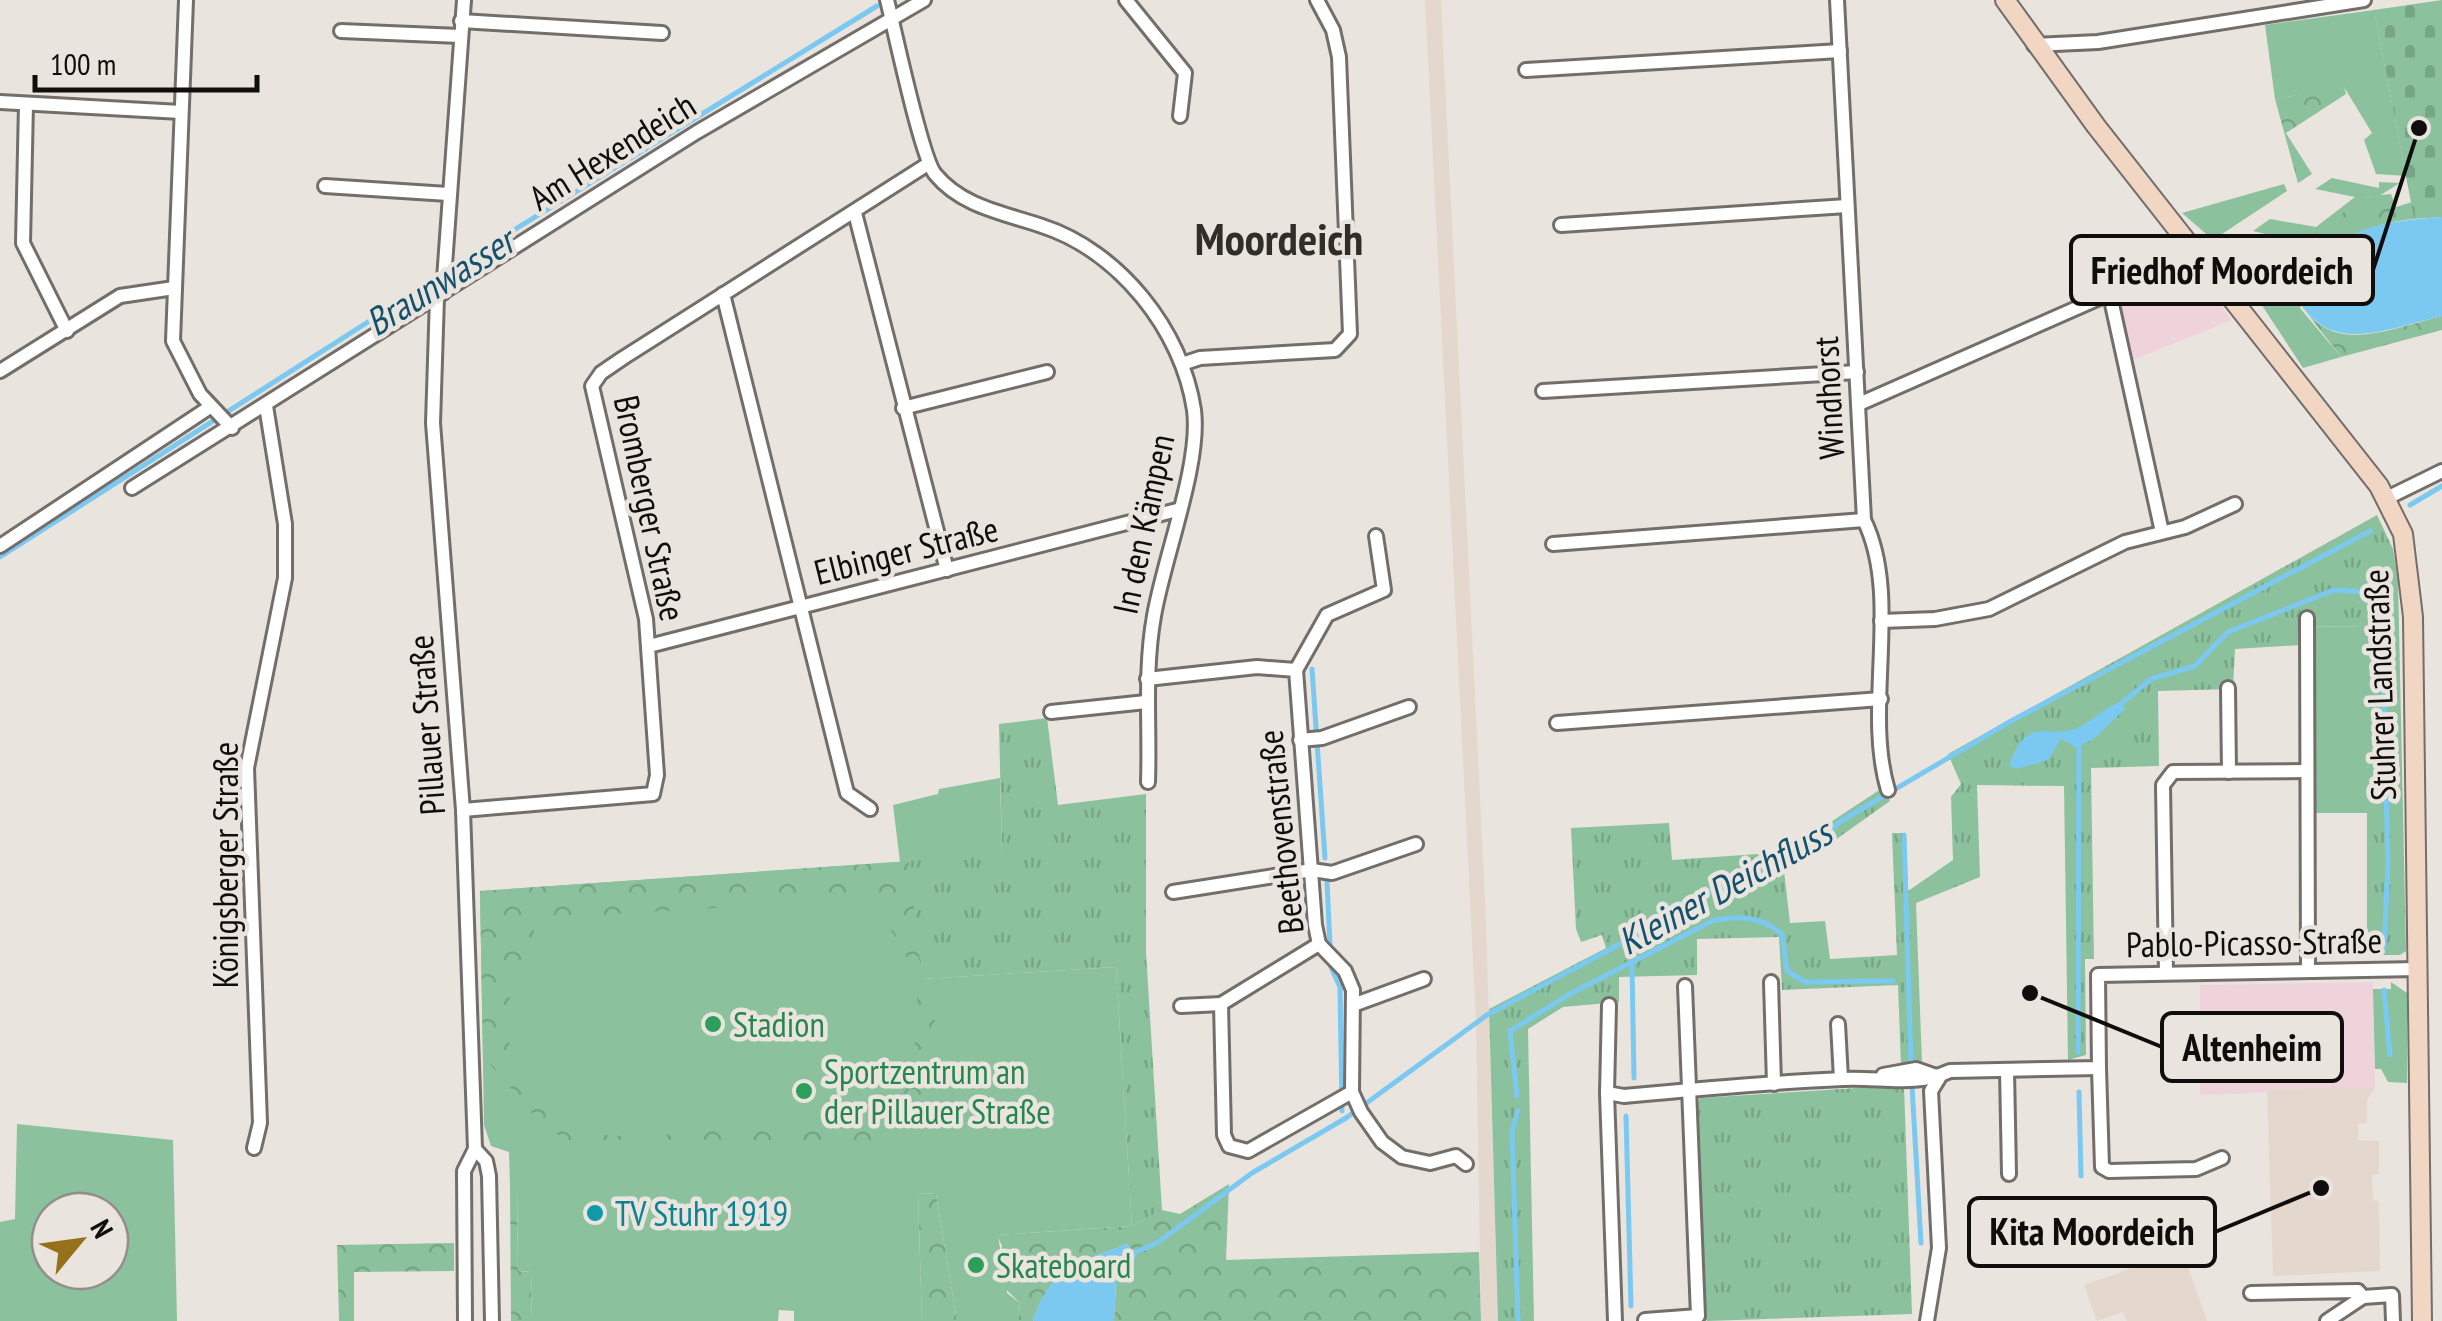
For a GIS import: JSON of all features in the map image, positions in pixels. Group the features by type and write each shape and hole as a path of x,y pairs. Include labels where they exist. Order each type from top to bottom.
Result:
{"main road":[{"name":"Stuhrer Landstraße","path":"2005,0 2034,45 2387,498 2403,534 2412,587 2422,1321"}],"street":[{"path":"186,0 173,342 190,379 228,425"},
{"name":"Pillauer Straße","path":"464,0 433,423 463,810 475,1148 464,1171 465,1321"},
{"path":"887,0 928,164"},
{"name":"Am Hexendeich","path":"132,488 698,132 924,0"},
{"path":"1126,0 1184,73 1180,116"},
{"path":"1182,364 1200,358 1335,350 1350,334 1339,57 1330,21 1317,0"},
{"name":"Windhorst","path":"1837,0 1864,520 1873,538 1881,622 1878,730 1888,790"},
{"path":"2034,45 2105,41 2364,0"},
{"path":"461,21 662,32"},
{"path":"341,31 460,36"},
{"path":"1526,70 1840,51"},
{"path":"0,102 181,112"},
{"path":"26,104 22,243 67,331"},
{"name":"In den Kämpen","path":"928,164 964,198 1055,231 1100,258 1150,308 1182,364 1194,410 1195,445 1154,611 1146,702 1148,782"},
{"name":"Bromberger Straße","path":"463,810 653,794 657,787 649,646 592,386 601,373 928,164"},
{"path":"324,186 448,194"},
{"path":"1560,225 1847,206"},
{"path":"856,213 947,570"},
{"path":"1859,404 2197,255"},
{"path":"0,372 129,293 174,288"},
{"path":"723,294 847,793 870,809"},
{"path":"2110,296 2162,532"},
{"path":"903,408 1047,372"},
{"path":"1543,391 1857,372"},
{"name":"Königsberger Straße","path":"254,1148 260,1123 247,768 285,578 286,549 266,406"},
{"path":"0,546 210,407"},
{"path":"2387,498 2442,471"},
{"path":"1881,622 1935,619 1989,609 2124,542 2185,527 2235,504"},
{"name":"Elbinger Straße","path":"649,646 1177,510"},
{"path":"1552,544 1864,520"},
{"path":"1147,680 1257,667 1296,670 1326,614 1384,590 1376,536"},
{"path":"2307,618 2308,971"},
{"name":"Beethovenstraße","path":"1296,670 1312,739 1312,870 1322,947 1345,971 1353,990 1350,1100"},
{"path":"2228,688 2228,772"},
{"path":"1557,723 1880,699"},
{"path":"1051,712 1146,702"},
{"path":"1312,739 1409,707"},
{"path":"2166,972 2163,785 2173,772 2306,771"},
{"path":"1173,892 1312,870 1332,873 1416,844"},
{"path":"1181,1006 1221,1004 1322,947"},
{"name":"Pablo-Picasso-Straße","path":"2099,1068 2098,975 2418,970"},
{"path":"1353,1004 1424,979"},
{"path":"1771,982 1774,1084"},
{"path":"1609,1005 1607,1094 1619,1321 1698,1316 1685,986"},
{"path":"1221,1004 1223,1121 1229,1146 1248,1150 1350,1100 1382,1142 1402,1158 1430,1163 1456,1156 1466,1164"},
{"path":"1838,1024 1840,1079"},
{"path":"1607,1094 1840,1079 1908,1082 1939,1078 1950,1071 2099,1068 2102,1167 2109,1171 2192,1170 2222,1158"},
{"path":"2007,1070 2009,1174"},
{"path":"1927,1321 1939,1248 1932,1091 1939,1078"},
{"name":"Pillauer Straße","path":"475,1148 486,1161 489,1176 492,1321"},
{"path":"2251,1292 2358,1291 2363,1296"},
{"path":"2327,1321 2363,1296 2392,1295 2393,1321"}],"shaded area":[{"path":"1425,0 1441,0 1486,920 1498,1321 1481,1321 1476,1021"},
{"path":"2193,269 2232,320 2133,360 2118,297"},
{"path":"2373,982 2375,1088 2200,1095 2200,985"},
{"path":"2375,1088 2367,1100 2367,1123 2358,1124 2358,1140 2379,1141 2379,1174 2372,1175 2373,1200 2379,1201 2380,1271 2273,1276 2267,1089"},
{"path":"2182,1250 2207,1321 2127,1321 2123,1312 2097,1321 2084,1285"}],"green space":[{"path":"2442,0 2442,217 2414,218 2374,10"},
{"path":"2374,10 2406,176 2376,174 2364,140 2372,133 2344,87 2275,99 2265,25"},
{"path":"2344,86 2346,94 2286,133 2312,174 2298,183 2275,99"},
{"path":"2332,178 2379,188 2379,182 2400,183 2379,196 2363,197 2300,308 2341,357 2303,368 2248,284 2224,260 2262,270 2298,242 2253,231 2270,219 2316,227 2355,197 2315,189"},
{"path":"2284,184 2287,191 2213,240 2182,213"},
{"path":"2391,194 2396,207 2412,202 2442,217 2395,222 2359,233 2342,242 2294,289 2306,311 2321,326 2339,333 2378,333 2442,316 2442,330 2341,357 2272,268 2363,197"},
{"path":"2377,515 2393,549 2398,580 2406,951 2400,955 2367,955 2367,626 2303,627 2301,645 2235,649 2233,689 2158,691 2159,766 2091,768 2094,959 2085,959 2086,1055 2068,1060 2064,786 1977,785 1980,877 1916,903 1922,1063 1901,1065 1898,985 1782,990 1779,937 1697,939 1697,975 1619,977 1619,1002 1563,1007 1528,1029 1534,1321 1498,1321 1489,1009 1606,948 1602,935 1581,942 1576,929 1571,828 1669,823 1672,860 1772,853 1788,850 1884,787 1890,801 1810,858 1784,871 1790,923 1825,921 1830,959 1897,955 1892,833 1906,833 1908,891 1953,860 1951,797 1961,784 1948,754"},
{"path":"2367,626 2368,813 2315,813 2312,627"},
{"path":"1047,718 1058,805 1146,794 1146,952 1162,1210 1132,1226 1116,967 922,979 909,861 1002,854 999,724"},
{"name":"Sportzentrum an der Pillauer Straße","path":"1000,778 1002,855 922,979 1116,967 1132,1226 998,1235 1007,1293 1020,1303 1018,1321 957,1321 936,1194 918,1193 922,1321 794,1321 794,1311 779,1310 778,1321 532,1321 531,1272 518,1271 517,1185 510,1184 509,1152 491,1146 484,1125 480,891 900,862 893,805 938,794 939,789"},
{"path":"909,861 922,979 936,1025 936,1060 905,1129 891,1138 842,1142 841,1121 867,1111 887,1096 902,1076 917,1028 913,976 876,898 534,919 534,943 504,1012 510,1049 545,1107 593,1134 635,1137 638,1149 577,1150 535,1117 483,1056 480,891"},
{"path":"2391,982 2407,993 2407,1083 2388,1082 2381,1069 2375,1069 2373,989 2391,989"},
{"path":"1904,1087 1912,1314 1707,1321 1702,1312 1696,1105 1700,1098"},
{"path":"833,1122 834,1142 659,1148 659,1135"},
{"path":"17,1124 173,1140 177,1321 0,1321 0,1222 15,1219"},
{"path":"510,1184 517,1184 518,1271 531,1272 532,1321 511,1321"},
{"path":"1229,1184 1226,1260 1479,1252 1481,1321 1114,1321 1116,1282 1136,1256 1127,1244 1068,1269 1048,1289 1033,1321 1018,1321 1020,1303 996,1280 1002,1246 997,1235 1132,1226 1162,1210 1180,1214"},
{"path":"918,1193 936,1194 957,1321 922,1321"},
{"path":"454,1243 454,1271 354,1272 354,1321 339,1321 337,1245"}],"water":[{"path":"2442,217 2442,316 2358,334 2321,325 2306,311 2294,289 2343,241 2375,226"},
{"path":"2123,702 2125,709 2096,737 2077,748 2061,739 2048,760 2017,769 2009,766 2016,749 2032,733 2070,730"},
{"path":"1127,1244 1136,1256 1116,1282 1114,1321 1033,1321 1048,1289 1068,1269"}],"waterway":[{"name":"Braunwasser","path":"449,270 877,6"},
{"name":"Braunwasser","path":"0,557 440,276"},
{"name":"Kleiner Deichfluss","path":"2410,505 2442,486"},
{"name":"Kleiner Deichfluss","path":"1131,1254 1157,1243 1252,1173 1346,1118 1487,1015 1637,935 1664,910 1806,850 1841,821 2011,721 2370,531"},
{"path":"2118,706 2151,679 2195,666 2228,632 2334,590 2369,592 2381,615"},
{"path":"2382,633 2388,863 2384,948"},
{"path":"1312,669 1325,858"},
{"path":"2078,1052 2079,745"},
{"path":"1904,835 1911,1062"},
{"path":"1327,881 1331,967 1340,987 1342,1111"},
{"path":"1517,1096 1510,1031 1568,995 1712,921 1749,918 1774,928 1782,934 1787,971 1805,982 1893,981"},
{"path":"1632,965 1634,1078"},
{"path":"2384,990 2390,1055"},
{"path":"1912,1086 1921,1243"},
{"path":"2079,1092 2081,1176"},
{"path":"1518,1111 1512,1131 1518,1321"},
{"path":"1626,1116 1631,1306"}],"place":[{"name":"Friedhof Moordeich","path":"2419,128"},
{"name":"Altenheim","path":"2030,993"},
{"name":"Stadion","path":"713,1024"},
{"name":"Sportzentrum an der Pillauer Straße","path":"804,1091"},
{"name":"Kita Moordeich","path":"2321,1188"},
{"name":"TV Stuhr 1919","path":"595,1213"},
{"name":"Skateboard","path":"976,1265"}],"district":[{"name":"Moordeich","path":"1279,238"}]}
